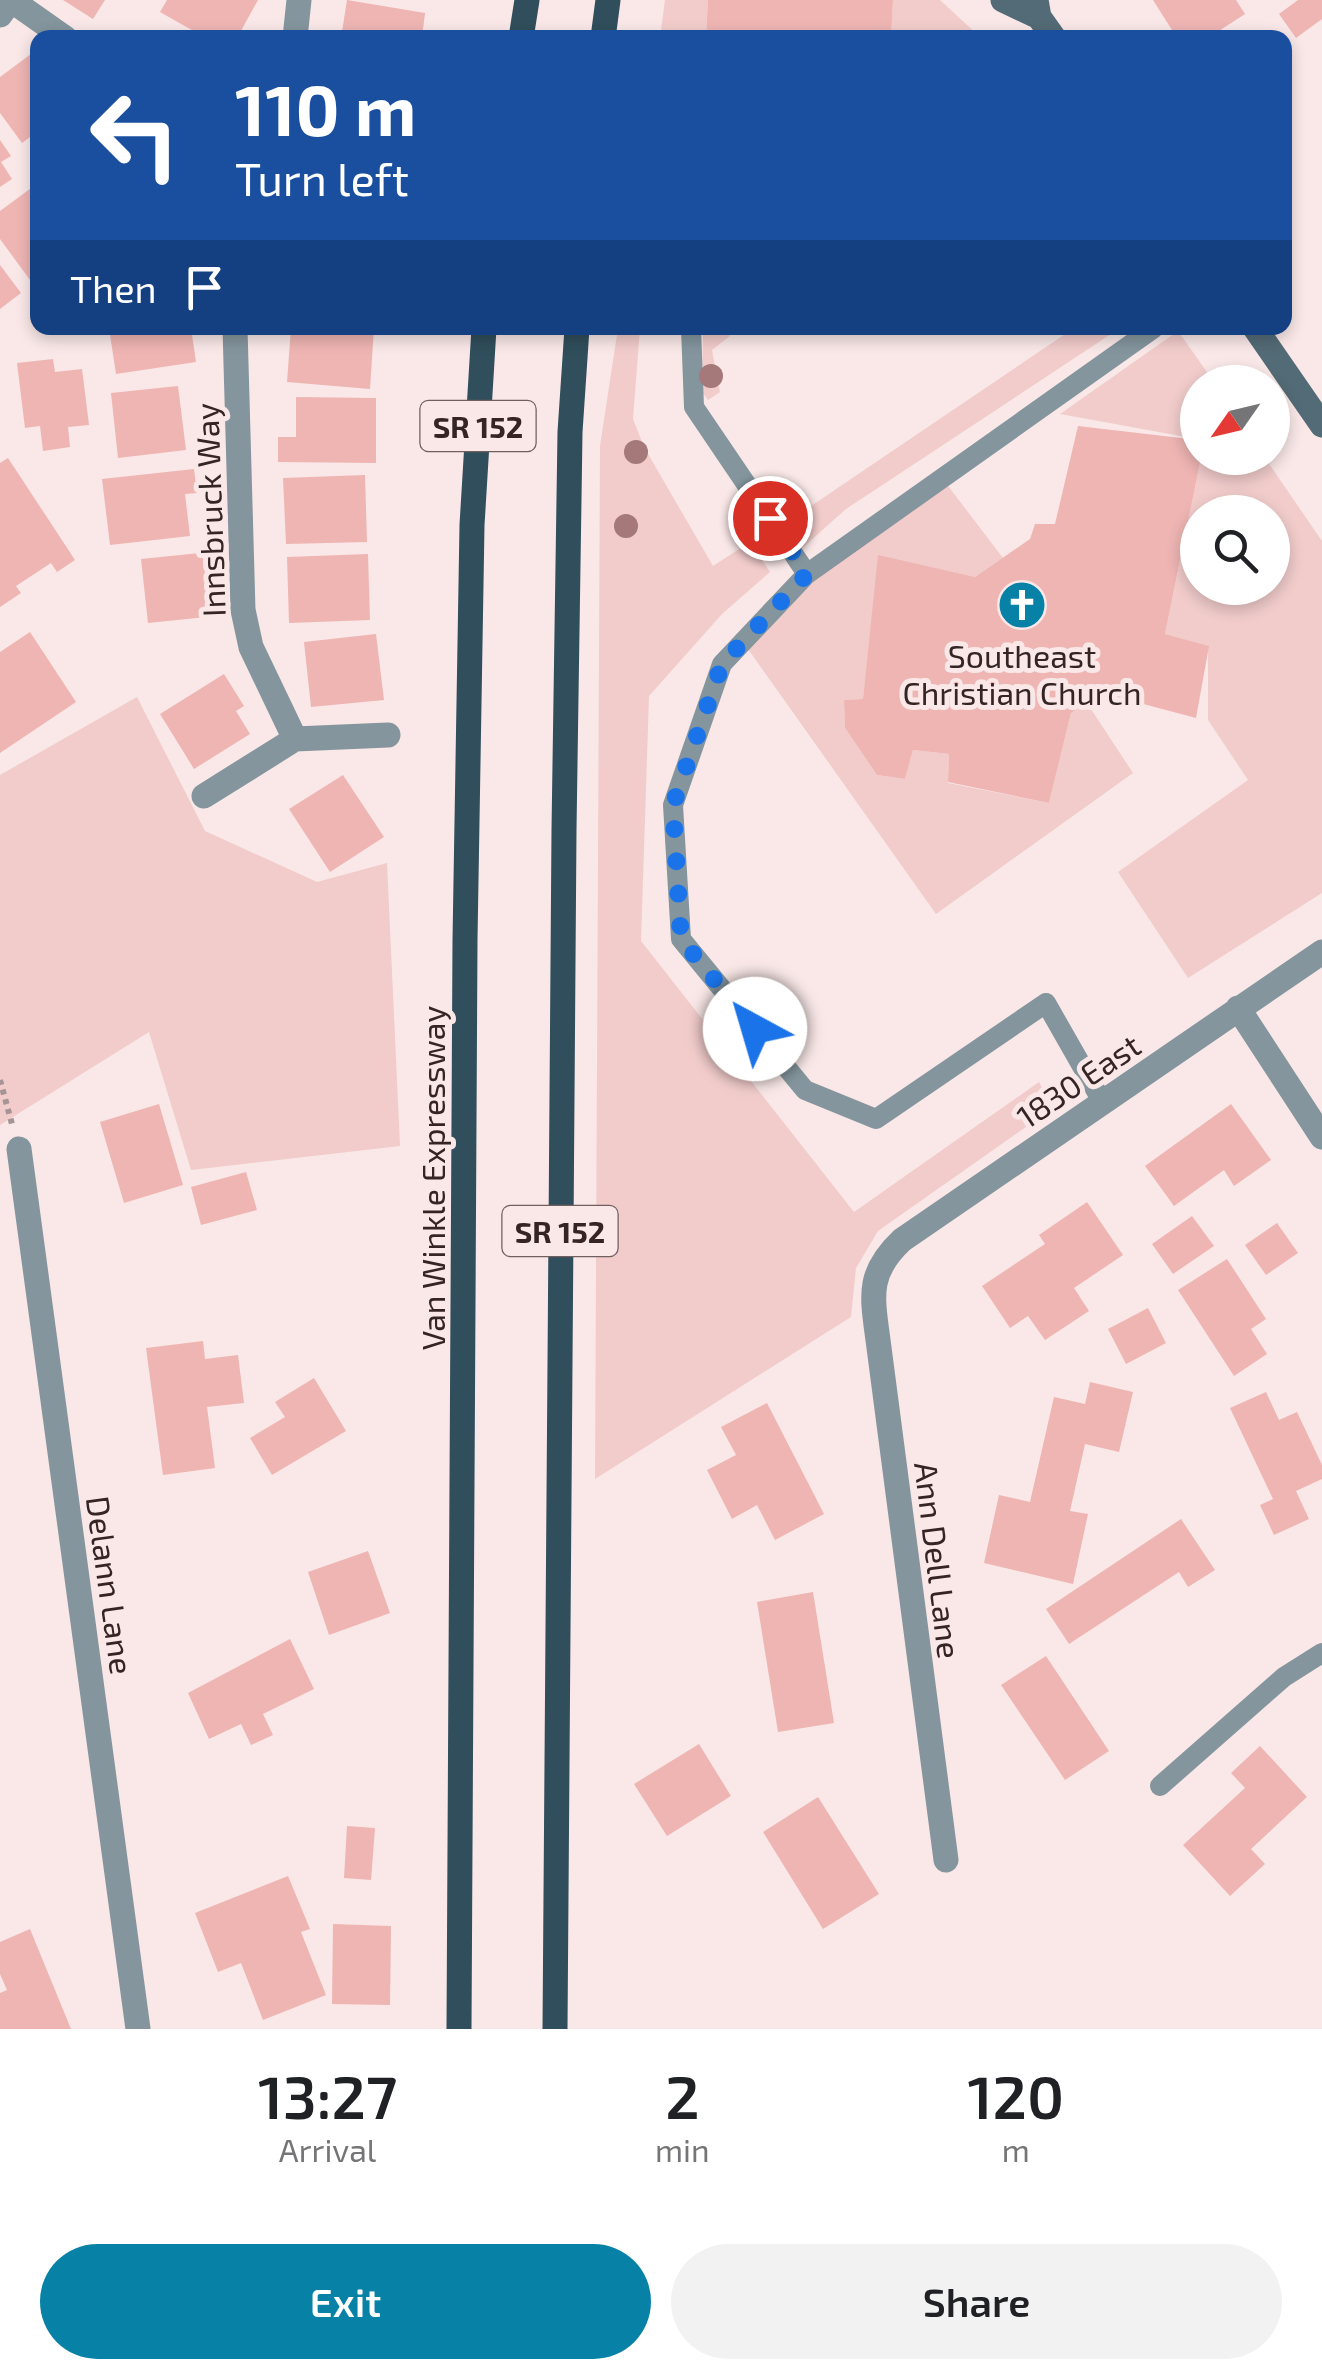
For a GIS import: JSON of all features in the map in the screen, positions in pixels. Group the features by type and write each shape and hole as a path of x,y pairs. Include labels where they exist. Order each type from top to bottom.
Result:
{"main road":[{"path":"523,30 527,0"},
{"path":"604,30 608,0"},
{"name":"Van Winkle Expressway","path":"458,2029 466,901 472,524 484,335"},
{"name":"SR 152","path":"555,2029 565,771 570,432 577,335"}],"street":[{"path":"0,15 11,0 54,30"},
{"path":"296,30 300,0"},
{"path":"1004,0 1043,18"},
{"name":"Innsbruck Way","path":"235,335 243,610 251,647 295,739"},
{"path":"1259,335 1322,425"},
{"path":"204,796 295,739 388,734"},
{"name":"1830 East","path":"876,1269 902,1240 1322,952"},
{"path":"1238,1008 1322,1137"},
{"name":"Delann Lane","path":"19,1149 138,2029"},
{"name":"Ann Dell Lane","path":"876,1269 873,1300 946,1860"}],"lane":[{"path":"691,335 694,407 807,574"},
{"path":"1102,1102 1046,1003 876,1120 804,1090 681,939 673,805 722,664 807,574 1144,335"},
{"path":"1160,1786 1284,1677 1322,1652"}],"path":[{"path":"0,1080 19,1149"}],"shaded area":[{"path":"665,0 708,0 706,30 661,30"},
{"path":"893,0 940,0 972,30 891,30"},
{"path":"617,335 639,335 633,419 644,447 713,566 750,542 770,572 722,614 649,696 641,941 854,1212 1039,1082 1053,1108 878,1231 856,1268 851,1317 595,1479 600,446"},
{"path":"703,335 729,335 712,350 720,392 708,400 702,392"},
{"path":"1064,335 1109,335 846,509 799,551 783,525"},
{"path":"1172,335 1181,335 1202,365 1180,365 1180,436 1060,414"},
{"path":"1198,475 1277,475 1322,541 1322,893 1188,978 1118,872 1248,780 1208,720 1208,646 1165,634 1180,561 1180,605 1290,605 1290,495 1193,495"},
{"path":"945,482 1003,558 975,577 879,556 863,699 844,700 845,728 877,775 905,779 913,750 949,754 948,783 1049,803 1071,713 1087,703 1133,773 936,914 743,642 807,574"},
{"path":"137,697 205,831 317,882 387,863 400,1146 191,1170 149,1032 0,1125 0,775"}],"building":[{"path":"63,0 105,0 93,19"},
{"path":"167,0 258,0 241,30 192,30 160,12"},
{"path":"347,0 425,13 423,30 342,30"},
{"path":"708,0 893,0 891,30 706,30"},
{"path":"1153,0 1236,0 1245,14 1220,30 1172,30"},
{"path":"1298,0 1322,0 1322,19 1296,38 1279,14"},
{"path":"30,55 30,137 22,143 0,113 0,77"},
{"path":"0,140 11,156 1,162 12,179 0,187"},
{"path":"30,189 30,280 0,239 0,211"},
{"path":"0,265 21,293 0,309"},
{"path":"110,335 192,335 196,362 116,374"},
{"path":"290,335 374,335 370,389 287,382"},
{"path":"53,359 55,372 82,369 89,425 68,427 70,447 43,451 40,426 25,428 17,363"},
{"path":"178,386 186,450 118,458 111,393"},
{"path":"296,397 376,398 376,463 278,462 278,437 296,437"},
{"name":"Southeast Christian Church","path":"1078,426 1180,438 1180,475 1198,475 1193,495 1180,495 1180,561 1165,634 1209,646 1196,718 1102,693 1071,713 1049,803 948,782 949,754 913,750 905,779 877,775 845,728 844,700 863,699 878,555 975,577 1030,539 1035,524 1055,524"},
{"path":"8,458 75,560 57,572 51,563 16,586 21,593 0,607 0,463"},
{"path":"194,469 197,493 185,494 190,536 110,545 102,479"},
{"path":"365,475 367,542 286,544 283,478"},
{"path":"210,552 216,616 148,623 141,559"},
{"path":"368,554 370,620 289,623 287,557"},
{"path":"30,632 76,702 0,753 0,652"},
{"path":"376,634 384,700 311,707 304,642"},
{"path":"224,674 244,706 236,711 250,734 194,769 160,714"},
{"path":"343,775 384,837 330,872 289,809"},
{"path":"159,1104 183,1185 124,1203 100,1122"},
{"path":"1231,1104 1271,1160 1234,1186 1224,1170 1174,1206 1145,1166"},
{"path":"246,1172 257,1210 201,1225 191,1187"},
{"path":"1087,1202 1123,1255 1074,1288 1089,1311 1045,1340 1028,1316 1010,1328 982,1286 1045,1244 1039,1235"},
{"path":"1192,1216 1214,1246 1173,1274 1152,1244"},
{"path":"1277,1223 1298,1253 1266,1275 1245,1245"},
{"path":"1227,1259 1266,1319 1251,1329 1267,1354 1234,1376 1178,1290"},
{"path":"1148,1308 1166,1343 1126,1364 1108,1329"},
{"path":"203,1341 205,1359 238,1355 244,1403 207,1407 215,1468 163,1475 146,1348"},
{"path":"314,1378 346,1431 272,1475 250,1438 285,1417 275,1402"},
{"path":"1090,1382 1133,1392 1119,1452 1085,1444 1070,1511 1088,1514 1073,1584 984,1563 999,1495 1030,1502 1054,1397 1085,1404"},
{"path":"1266,1392 1279,1420 1297,1412 1322,1465 1322,1479 1296,1491 1309,1519 1274,1535 1260,1505 1273,1499 1230,1408"},
{"path":"767,1403 824,1514 775,1540 757,1505 732,1519 707,1470 736,1455 721,1427"},
{"path":"1181,1519 1215,1570 1188,1587 1179,1572 1069,1644 1046,1609"},
{"path":"368,1551 390,1613 329,1635 308,1572"},
{"path":"813,1592 834,1723 778,1732 757,1602"},
{"path":"290,1639 314,1689 263,1714 273,1735 251,1745 241,1724 209,1739 188,1693"},
{"path":"1046,1656 1109,1751 1065,1780 1001,1685"},
{"path":"699,1744 731,1796 667,1836 634,1784"},
{"path":"1260,1746 1307,1797 1251,1849 1265,1864 1230,1896 1183,1845 1245,1788 1231,1773"},
{"path":"818,1797 879,1894 823,1929 763,1832"},
{"path":"347,1826 375,1828 371,1880 344,1878"},
{"path":"288,1876 310,1929 301,1932 326,1995 263,2020 241,1963 218,1972 195,1913"},
{"path":"333,1924 391,1926 390,2005 332,2004"},
{"path":"30,1929 71,2029 0,2029 0,1993 7,1990 0,1974 0,1942"}],"place":[{"name":"Southeast Christian Church","path":"1022,605"}],"route":[{"path":"755,1029 681,939 673,805 722,664 807,574 770,518"}]}
